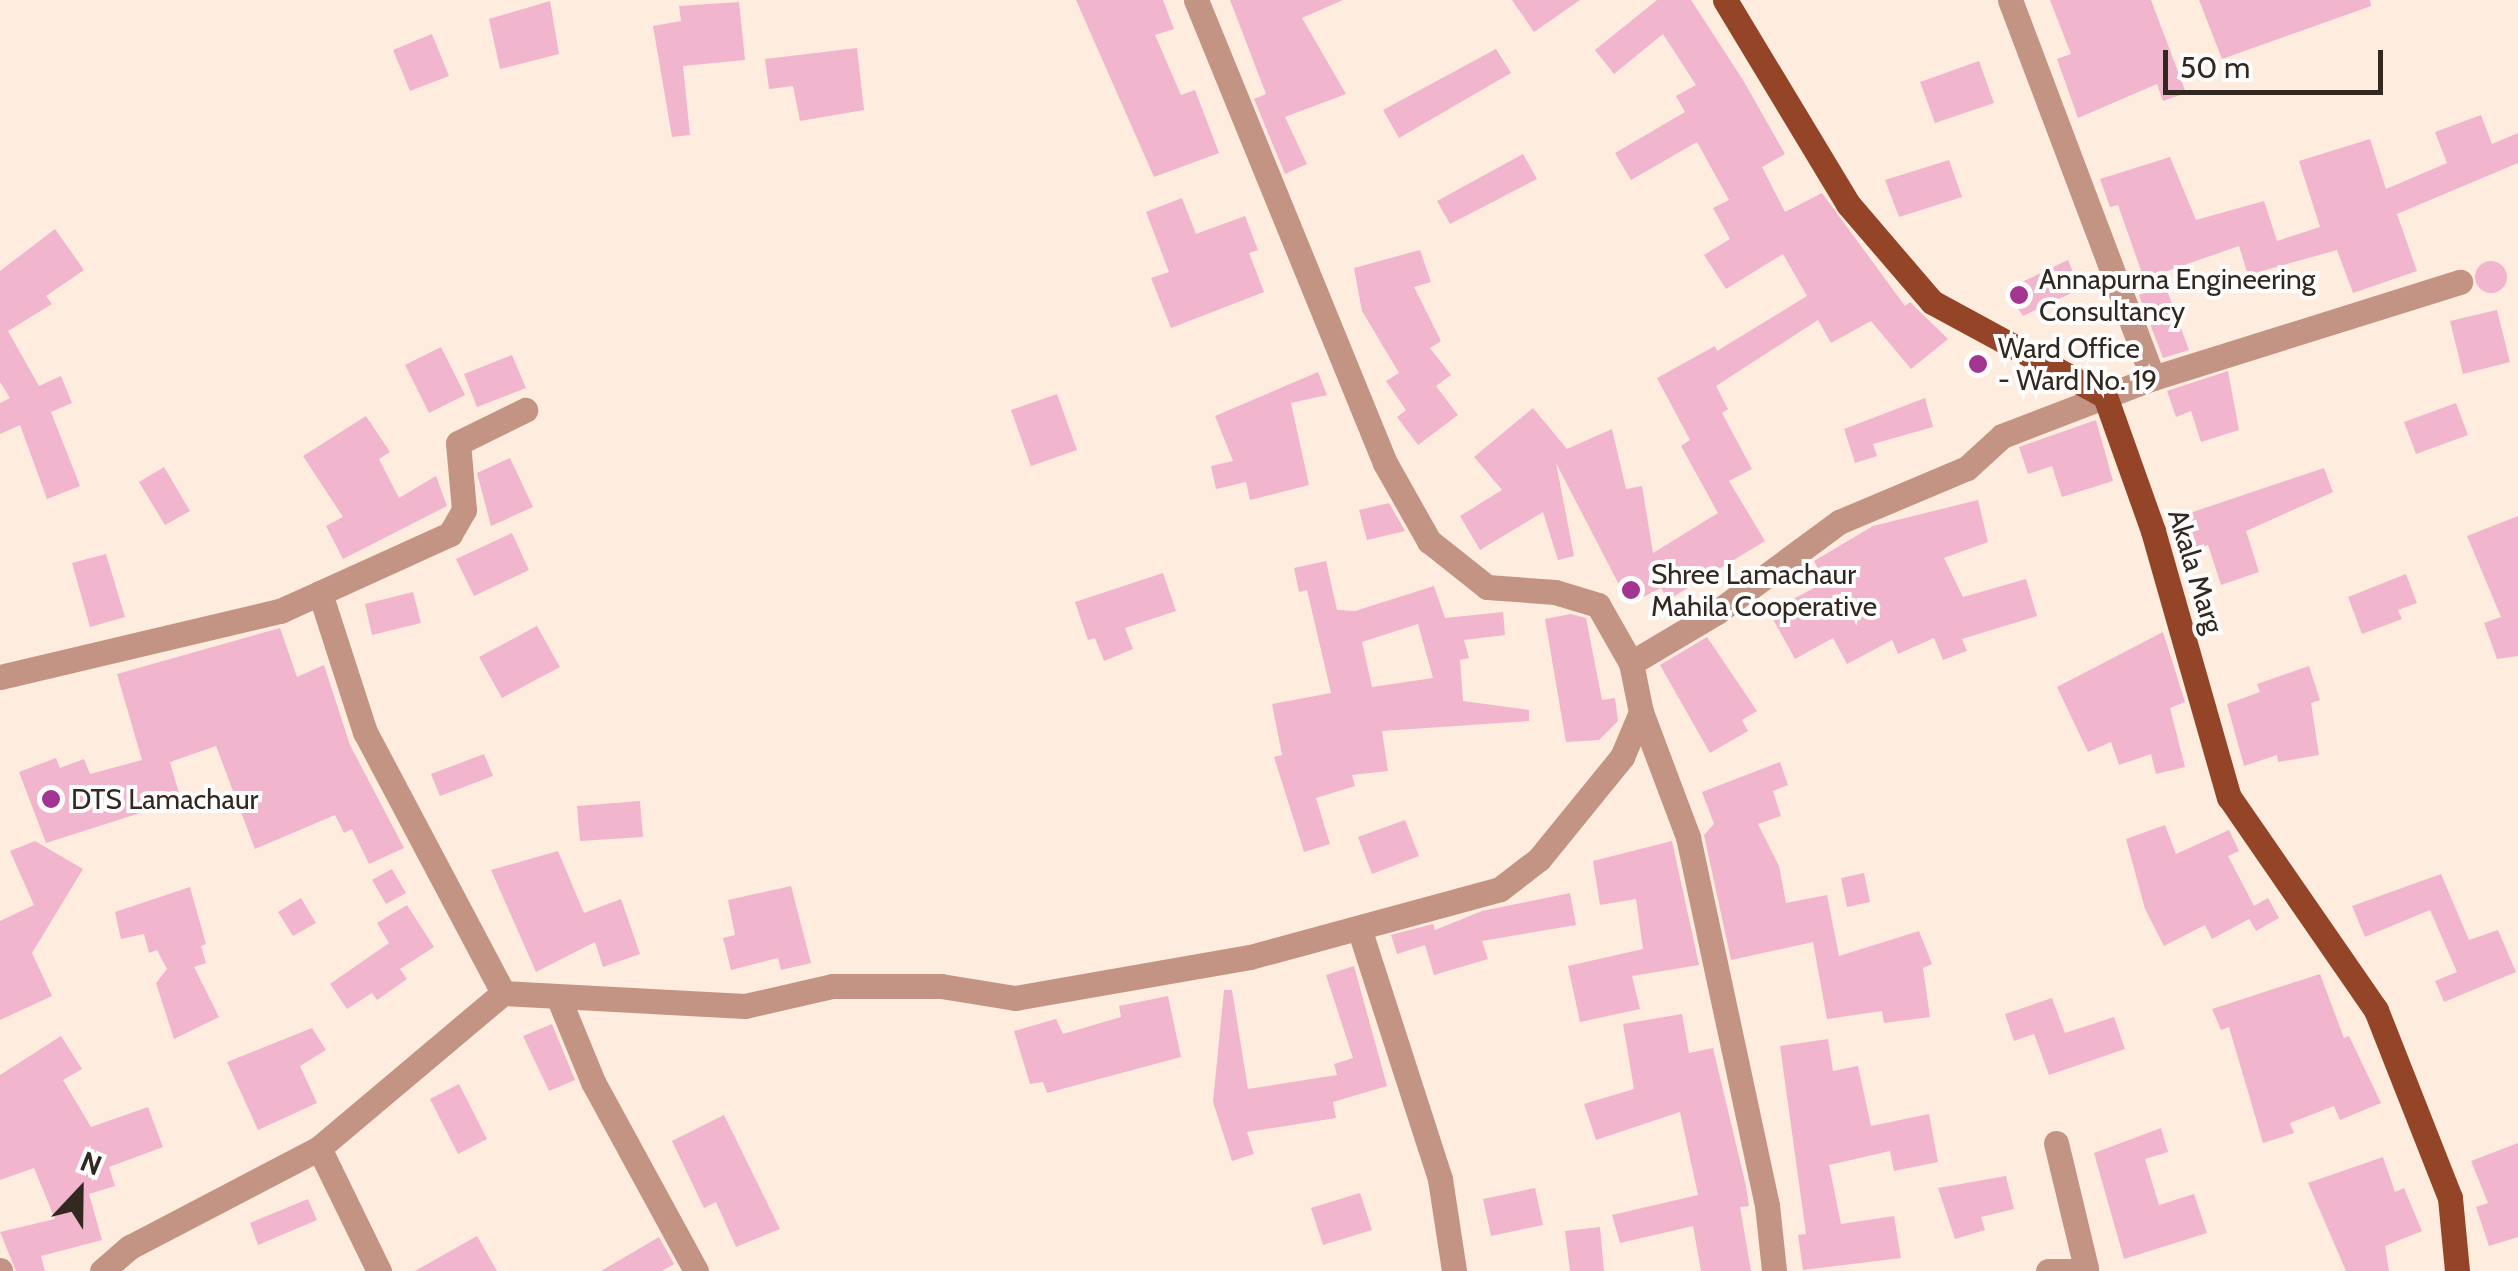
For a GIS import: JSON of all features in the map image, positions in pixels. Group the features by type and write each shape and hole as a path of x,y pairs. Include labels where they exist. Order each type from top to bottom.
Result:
{"main road":[{"path":"1724,0 1848,204 1932,302 2105,396"},
{"name":"Akala Marg","path":"2105,396 2153,531 2230,797 2376,1010 2450,1198 2457,1271"}],"street":[{"path":"1196,0 1386,463 1429,541 1487,587 1556,592 1598,605 1631,663 1641,712 1688,836 1768,1205 1774,1271"},
{"path":"2010,0 2153,378"},
{"path":"1631,663 1717,612 1838,522 1968,468 2002,436 2153,378 2460,282"},
{"path":"0,677 280,611 450,534 464,510 458,443 525,410"},
{"path":"320,593 365,732 504,993"},
{"path":"102,1271 130,1247 319,1148 504,993 559,999 745,1006 832,986 942,986 1015,998 1250,958 1500,889 1539,859 1622,756 1641,712"},
{"path":"1359,928 1440,1179 1454,1271"},
{"path":"559,999 593,1082 696,1271"},
{"path":"2048,1271 2086,1269 2056,1143"},
{"path":"319,1148 379,1271"}],"building":[{"path":"1076,0 1163,0 1174,29 1155,35 1181,95 1195,90 1219,153 1154,177"},
{"path":"1230,0 1343,0 1302,18 1346,94 1285,117 1307,164 1285,174 1254,99 1266,94"},
{"path":"1512,0 1580,0 1534,32"},
{"path":"1657,0 1691,0 1743,80 1785,154 1762,167 1785,212 1822,193 1905,306 1910,302 1948,339 1911,369 1871,321 1831,343 1818,320 1716,386 1728,409 1722,413 1752,469 1729,481 1765,541 1668,600 1661,588 1629,604 1556,463 1574,556 1558,560 1543,512 1480,550 1460,516 1502,490 1474,457 1533,408 1567,449 1612,429 1626,489 1642,486 1653,553 1718,513 1681,446 1690,440 1657,378 1715,346 1717,351 1807,296 1783,254 1726,289 1704,255 1730,239 1713,208 1729,200 1697,142 1631,180 1615,153 1685,112 1676,96 1696,85 1663,34 1614,74 1595,50"},
{"path":"2050,0 2151,0 2186,93 2163,101 2157,84 2078,118 2057,59 2071,54"},
{"path":"2199,0 2370,0 2371,6 2222,59"},
{"path":"550,1 559,54 500,69 489,19"},
{"path":"739,2 745,60 683,66 690,135 672,137 653,26 681,21 679,6"},
{"path":"432,34 449,76 410,91 393,50"},
{"path":"857,48 864,110 800,121 793,86 769,89 765,59"},
{"path":"1496,49 1511,73 1399,138 1383,110"},
{"path":"1979,61 1994,103 1935,123 1920,82"},
{"path":"2481,115 2492,144 2518,133 2518,163 2397,214 2417,271 2353,293 2337,250 2248,275 2239,246 2144,279 2118,205 2110,207 2100,179 2170,157 2196,220 2264,201 2277,241 2320,227 2299,161 2370,139 2386,189 2447,163 2435,132"},
{"path":"1523,154 1537,179 1450,224 1437,201"},
{"path":"1949,160 1962,197 1899,217 1885,180"},
{"path":"1182,198 1196,234 1245,216 1258,250 1249,253 1264,292 1171,328 1151,278 1169,272 1146,212"},
{"path":"55,229 84,270 46,296 52,304 8,331 39,386 61,376 72,403 51,412 80,486 47,499 20,425 0,434 0,403 10,398 0,382 0,271"},
{"path":"1420,250 1431,282 1414,287 1441,341 1430,348 1451,375 1436,386 1458,415 1418,445 1397,417 1406,410 1386,381 1399,373 1362,311 1354,268"},
{"path":"2068,260 2080,289 2023,316 2005,290"},
{"path":"2491,261 2502,266 2507,277 2502,288 2491,293 2480,288 2475,277 2480,266"},
{"path":"2165,285 2189,350 2163,358 2139,295"},
{"path":"2497,310 2510,362 2463,374 2450,321"},
{"path":"441,347 465,395 429,413 405,365"},
{"path":"512,355 526,388 477,407 464,374"},
{"path":"2228,371 2239,430 2201,442 2191,411 2176,417 2167,391"},
{"path":"1318,372 1327,395 1291,403 1309,485 1250,500 1246,482 1216,489 1211,466 1233,461 1215,416"},
{"path":"1057,394 1077,450 1031,466 1011,410"},
{"path":"1925,398 1933,427 1873,444 1877,456 1855,463 1844,429"},
{"path":"2456,403 2468,435 2416,454 2404,422"},
{"path":"366,416 390,452 379,459 399,498 436,476 447,506 343,559 326,526 343,517 303,456"},
{"path":"2096,420 2113,481 2062,497 2052,466 2028,474 2019,447"},
{"path":"510,458 533,507 491,526 477,473"},
{"path":"164,467 190,511 165,525 139,482"},
{"path":"2324,468 2333,492 2246,531 2259,572 2221,585 2208,545 2191,552 2178,517"},
{"path":"1978,500 1988,542 1944,558 1963,597 2026,579 2037,616 1962,639 1967,651 1943,660 1934,638 1898,654 1892,640 1847,664 1833,638 1795,659 1769,612 1825,582 1814,561 1873,526"},
{"path":"1389,503 1405,531 1367,540 1359,510"},
{"path":"2518,516 2518,656 2497,659 2484,623 2501,617 2467,536"},
{"path":"512,533 529,570 474,596 456,559"},
{"path":"106,554 125,617 90,627 72,563"},
{"path":"1326,561 1337,610 1355,611 1434,586 1445,618 1503,612 1505,635 1464,640 1469,658 1460,660 1463,701 1529,710 1529,721 1382,731 1388,771 1352,775 1355,786 1316,798 1330,844 1304,852 1274,757 1282,755 1272,704 1331,693 1307,590 1299,592 1294,568","holes":["1418,624 1433,678 1372,687 1362,642"]},
{"path":"1163,573 1176,611 1125,628 1133,649 1104,661 1095,638 1088,640 1075,602"},
{"path":"2406,574 2417,603 2398,610 2402,619 2362,634 2348,597"},
{"path":"413,592 421,623 372,635 365,604"},
{"path":"1571,614 1586,618 1602,700 1615,698 1618,721 1599,740 1566,742 1545,619"},
{"path":"537,626 560,667 502,698 479,657"},
{"path":"280,628 297,677 324,665 350,745 404,848 369,864 352,829 344,833 335,815 255,849 216,746 170,762 181,800 46,843 19,772 56,758 60,768 84,759 90,774 142,760 117,674"},
{"path":"2163,632 2185,702 2170,708 2185,767 2156,774 2151,754 2119,765 2111,742 2088,752 2057,687"},
{"path":"1707,637 1757,711 1742,720 1748,731 1710,753 1660,665"},
{"path":"2309,666 2320,700 2311,703 2319,755 2278,762 2277,755 2244,766 2227,704 2260,692 2257,684"},
{"path":"484,754 493,776 440,796 431,774"},
{"path":"1780,762 1788,785 1773,791 1781,816 1758,824 1779,866 1786,903 1827,895 1839,956 1919,931 1932,964 1923,968 1930,1017 1884,1023 1882,1011 1827,1019 1813,942 1731,960 1704,835 1714,824 1702,792"},
{"path":"640,801 643,837 580,841 577,806"},
{"path":"1405,820 1419,856 1372,874 1358,837"},
{"path":"2165,825 2176,854 2229,830 2239,851 2228,856 2254,906 2268,898 2279,918 2256,931 2249,919 2212,939 2205,925 2164,946 2145,909 2126,839"},
{"path":"35,841 83,869 32,953 52,996 0,1020 0,921 34,905 10,851"},
{"path":"1672,841 1699,965 1632,976 1640,1009 1580,1022 1568,966 1643,949 1636,899 1600,905 1593,861"},
{"path":"558,851 584,913 621,899 640,954 603,967 595,942 536,972 491,870"},
{"path":"392,869 406,893 386,904 372,880"},
{"path":"1864,873 1870,902 1847,907 1841,878"},
{"path":"2441,874 2469,940 2498,930 2516,972 2444,1002 2435,981 2457,972 2430,910 2365,937 2352,906"},
{"path":"791,886 811,963 781,970 778,958 731,970 723,938 735,935 728,900"},
{"path":"190,887 206,944 201,946 206,963 194,967 219,1017 174,1039 156,983 167,969 157,950 149,953 144,934 121,939 115,912"},
{"path":"1570,893 1576,925 1482,941 1488,959 1434,975 1425,945 1397,954 1391,935 1433,924 1435,930 1482,911"},
{"path":"301,898 316,923 293,936 278,912"},
{"path":"407,905 434,947 400,969 407,979 377,1000 372,993 347,1009 330,984 389,943 377,923"},
{"path":"1354,966 1387,1086 1333,1102 1336,1118 1247,1132 1254,1154 1232,1161 1213,1102 1224,990 1232,990 1248,1089 1337,1075 1334,1064 1353,1058 1326,975"},
{"path":"2320,974 2344,1038 2349,1036 2381,1103 2340,1120 2334,1106 2290,1123 2294,1133 2263,1143 2229,1027 2221,1030 2212,1009"},
{"path":"1168,996 1181,1057 1047,1093 1043,1082 1030,1084 1014,1031 1056,1019 1063,1034 1121,1017 1119,1006"},
{"path":"2052,998 2065,1033 2114,1017 2125,1049 2049,1075 2034,1034 2014,1041 2005,1014"},
{"path":"1682,1014 1689,1053 1713,1048 1746,1186 1749,1206 1740,1207 1751,1271 1701,1271 1693,1226 1620,1243 1612,1215 1698,1195 1680,1112 1596,1140 1584,1104 1634,1089 1623,1024"},
{"path":"552,1024 575,1080 549,1091 523,1036"},
{"path":"312,1028 326,1050 300,1066 317,1103 258,1130 227,1062"},
{"path":"61,1036 82,1069 63,1080 91,1127 148,1107 163,1147 109,1167 115,1186 89,1194 102,1240 41,1256 45,1271 16,1271 0,1232 55,1219 34,1168 0,1180 0,1075"},
{"path":"1828,1039 1833,1071 1858,1066 1871,1126 1929,1114 1938,1162 1894,1171 1890,1151 1829,1165 1841,1224 1894,1216 1901,1258 1803,1270 1798,1235 1806,1234 1780,1046"},
{"path":"459,1084 487,1139 458,1154 430,1099"},
{"path":"724,1115 780,1229 736,1247 716,1202 704,1208 672,1141"},
{"path":"2161,1128 2168,1152 2145,1159 2159,1205 2194,1194 2207,1233 2124,1259 2094,1153"},
{"path":"2518,1143 2518,1237 2489,1246 2476,1207 2488,1203 2471,1161"},
{"path":"2383,1157 2395,1192 2404,1188 2422,1231 2385,1246 2389,1271 2346,1271 2308,1183"},
{"path":"2006,1176 2014,1209 1981,1217 1985,1230 1955,1239 1938,1188"},
{"path":"1535,1188 1543,1225 1491,1236 1483,1199"},
{"path":"1360,1193 1372,1230 1323,1245 1311,1208"},
{"path":"308,1199 317,1220 258,1245 250,1223"},
{"path":"1600,1227 1604,1271 1570,1271 1565,1231"},
{"path":"477,1236 497,1271 415,1271"},
{"path":"659,1237 674,1264 662,1271 601,1271"}],"place":[{"name":"Annapurna Engineering Consultancy","path":"2019,295"},
{"name":"Ward Office - Ward No. 19","path":"1978,364"},
{"name":"Shree Lamachaur Mahila Cooperative","path":"1631,590"},
{"name":"DTS Lamachaur","path":"51,799"}]}
